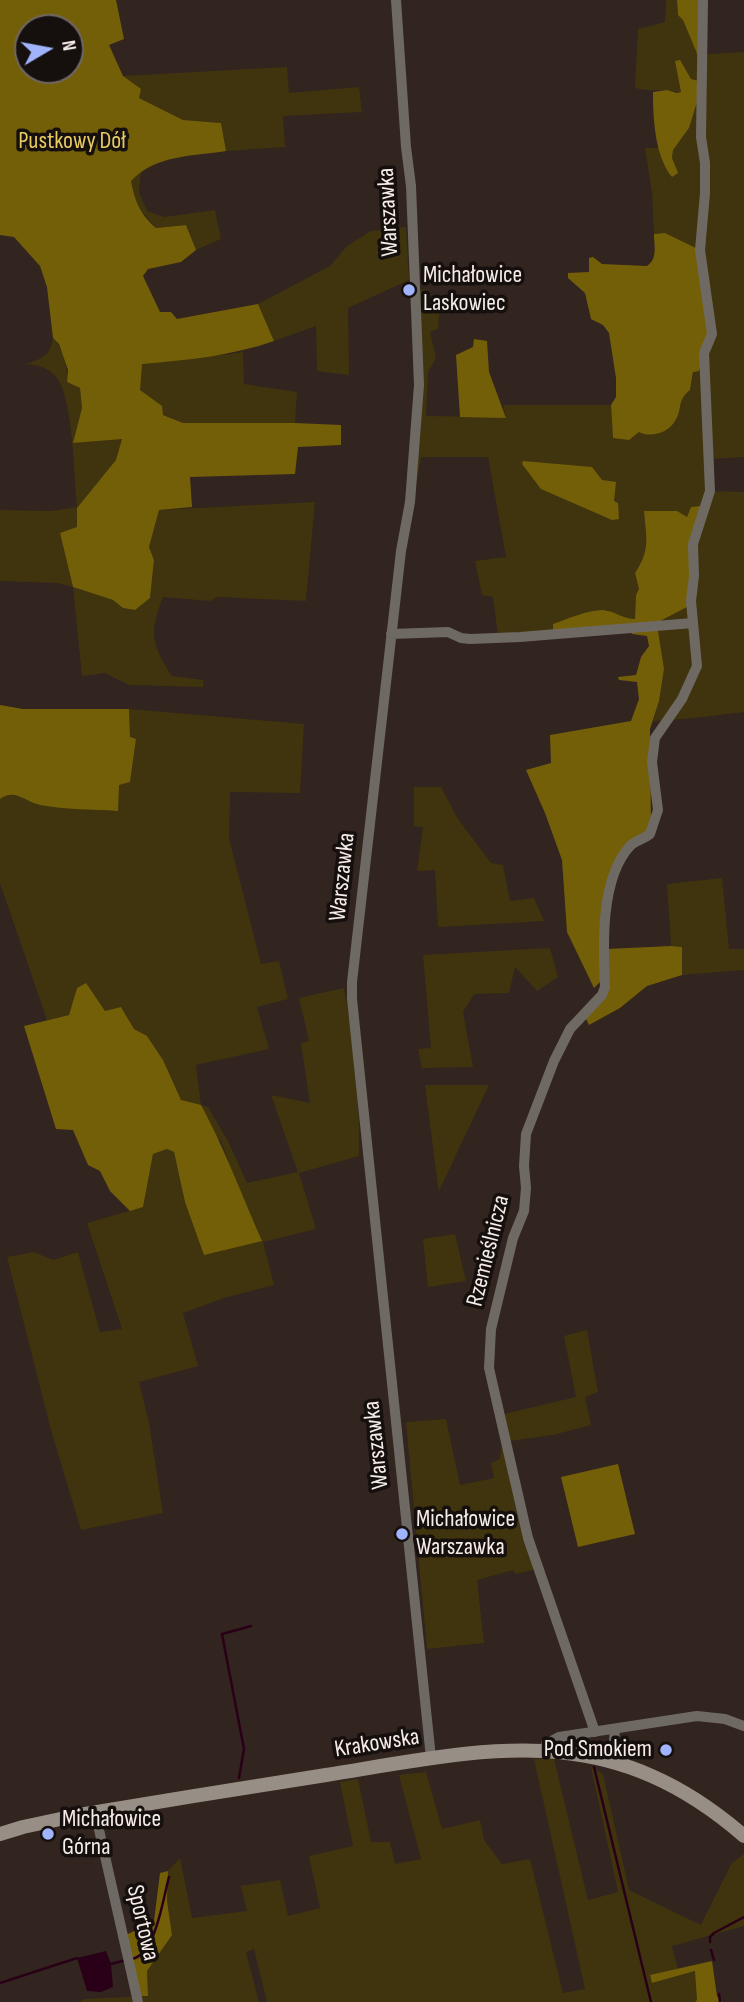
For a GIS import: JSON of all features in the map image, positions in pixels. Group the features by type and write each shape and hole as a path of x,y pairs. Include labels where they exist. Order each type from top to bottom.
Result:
{"main road":[{"name":"Krakowska","path":"0,1834 95,1812 431,1758 494,1750 546,1750 612,1762 653,1776 709,1808 744,1836"}],"street":[{"name":"Warszawka","path":"396,0 405,147 411,186 419,385 410,502 391,635 352,999 431,1758"},
{"path":"391,635 448,632 461,638 508,638 693,624 693,544 710,491 704,353 712,334 700,250 705,193 705,163 701,136 703,0"},
{"name":"Rzemieślnicza","path":"595,1732 528,1538 489,1368 490,1339 513,1238 524,1211 526,1134 554,1061 570,1029 602,995 605,987 604,930 609,890 614,873 632,845 650,834 658,810 652,762 655,738 682,699 697,666 693,624"},
{"path":"546,1750 546,1744 559,1737 697,1716 725,1719 744,1726"},
{"path":"612,1762 615,1730"},
{"name":"Sportowa","path":"95,1812 138,2002"}],"shaded area":[{"path":"666,0 677,0 678,15 683,20 703,67 707,54 744,52 744,457 710,459 711,491 744,492 744,712 653,721 664,669 657,624 687,607 690,515 687,517 644,511 646,544 635,573 639,589 636,595 635,619 631,620 607,610 553,632 498,636 493,597 482,595 475,561 506,557 488,457 421,457 411,515 420,414 420,290 428,289 430,305 440,304 438,329 430,332 436,358 428,372 426,416 506,417 503,405 611,405 613,438 675,421 681,396 690,390 694,371 700,250 665,233 654,234 652,192 645,148 660,148 664,166 672,158 673,150 689,128 691,79 675,61 681,92 635,88 638,29 665,22"},
{"path":"287,67 289,93 359,87 362,112 283,116 285,147 226,151 221,123 183,120 139,98 123,76"},
{"path":"141,170 139,192 147,211 164,217 215,210 221,239 196,250 186,225 156,228 136,205 131,181"},
{"path":"406,227 409,280 348,308 349,375 317,371 316,326 274,341 258,304 330,266 347,246 371,231"},
{"path":"124,294 223,355 243,352 244,384 297,392 295,423 183,423 139,404"},
{"path":"53,338 64,358 67,382 80,388 82,408 74,443 122,438 117,460 77,508 77,528 60,533 73,587 57,583 0,581 0,510 51,511 77,507 70,424 64,392 59,381 49,371 26,364 45,356"},
{"path":"315,502 306,601 217,597 210,601 163,597 154,630 160,655 172,676 203,680 203,687 129,685 105,673 82,676 73,587 134,610 150,598 154,560 149,547 159,510"},
{"path":"129,709 304,724 300,793 230,792 229,838 261,964 279,961 288,999 257,1007 269,1049 196,1065 201,1105 208,1107 228,1141 247,1183 298,1172 271,1095 310,1103 301,1043 309,1041 299,998 344,988 356,1072 359,1156 299,1173 316,1229 263,1242 274,1285 224,1298 183,1313 198,1366 139,1382 149,1423 163,1513 81,1530 51,1430 7,1257 34,1252 53,1260 78,1252 100,1332 122,1329 87,1223 143,1207 153,1154 167,1149 174,1152 185,1202 238,1188 221,1141 181,1101 163,1060 147,1036 134,1029 121,1007 105,1012 77,988 69,1015 47,1020 0,883 2,796 15,794 38,805 130,782 136,739 130,738"},
{"path":"414,787 441,787 458,819 491,863 503,865 510,901 534,898 544,921 438,927 435,870 417,871 423,827 414,826"},
{"path":"722,878 729,949 744,949 744,970 682,975 682,947 671,946 667,884"},
{"path":"550,948 558,977 537,991 515,967 509,993 474,994 463,1012 473,1067 422,1068 418,1049 431,1048 423,955"},
{"path":"425,1085 489,1085 439,1191 437,1179"},
{"path":"455,1234 466,1281 428,1287 423,1239"},
{"path":"587,1330 598,1392 585,1397 591,1425 553,1435 509,1441 504,1414 576,1397 564,1336"},
{"path":"446,1419 460,1485 494,1478 491,1463 500,1459 502,1443 516,1509 534,1570 515,1574 513,1570 477,1580 484,1643 427,1649 406,1422"},
{"path":"534,1759 554,1759 588,1900 618,1892 591,1767 603,1774 629,1890 701,1925 732,1863 744,1854 744,1926 672,1946 678,1969 650,1976 652,1983 696,1971 695,2002 267,2002 254,1949 246,1952 259,2002 79,2002 84,1999 148,1996 147,1971 172,1935 167,1901 168,1871 180,1858 192,1918 247,1911 241,1886 280,1880 288,1916 320,1908 309,1856 353,1846 340,1782 358,1779 371,1842 390,1842 395,1864 421,1859 399,1775 426,1772 442,1829 480,1820 484,1840 502,1864 530,1859 563,1993 585,1989"},
{"path":"106,1951 111,1964 113,1987 101,1992 87,1991 77,1958"}],"green space":[{"name":"Pustkowy Dół","path":"0,0 116,0 124,39 109,45 123,76 141,89 139,98 183,120 221,123 226,151 163,161 141,172 131,181 134,195 145,217 156,228 186,225 196,250 181,262 148,269 143,276 160,312 171,312 177,319 258,304 274,341 225,354 142,364 140,390 162,406 163,415 183,423 341,425 341,445 298,447 295,474 190,477 192,507 159,510 149,547 154,560 150,598 135,610 123,608 113,600 73,587 60,533 77,527 77,508 116,460 122,439 73,443 82,408 80,388 67,382 68,370 59,344 53,338 47,287 40,266 14,237 0,235"},
{"path":"677,0 704,0 703,68 683,20 678,15"},
{"path":"680,60 691,79 703,82 689,128 673,150 672,158 678,173 672,177 659,148 653,92 681,92 675,61"},
{"path":"665,233 700,250 712,334 699,371 693,372 690,390 681,401 672,425 654,434 639,432 629,440 613,438 611,405 616,397 616,378 609,333 603,325 591,319 585,293 568,278 568,273 589,272 589,258 593,257 602,264 647,266 654,256 654,234"},
{"path":"474,339 487,341 489,372 506,418 460,417 456,355 473,347"},
{"path":"523,461 592,467 602,480 616,482 614,501 618,503 619,519 612,520 541,489 522,464"},
{"path":"701,506 687,607 657,624 664,669 659,701 650,729 651,830 610,872 600,982 594,988 567,932 562,860 526,770 551,763 550,735 631,721 639,699 637,682 619,680 618,677 636,675 641,657 649,646 647,636 632,634 628,628 553,632 553,624 597,610 635,619 636,595 639,589 635,573 646,543 644,511 677,511 687,517 691,507"},
{"path":"0,705 23,709 129,709 130,737 136,739 130,782 119,785 118,811 49,807 15,795 0,799"},
{"path":"682,947 682,975 647,986 620,1008 589,1025 585,1017 603,996 607,949"},
{"path":"86,983 105,1011 121,1007 134,1029 147,1036 163,1060 181,1100 201,1105 262,1241 204,1255 185,1202 174,1152 167,1149 153,1154 143,1207 130,1211 110,1191 100,1171 88,1165 73,1130 56,1129 24,1026 69,1015 77,988"},
{"path":"618,1464 635,1534 578,1547 561,1477"},
{"path":"168,1871 167,1901 172,1935 147,1971 148,1996 140,1996 126,1935 154,1921 160,1873"},
{"path":"712,1961 717,1996 722,2002 695,2002 695,1971 652,1983 650,1975"}],"waterway":[{"path":"239,1778 244,1749 222,1634 251,1626"},
{"path":"594,1767 651,2002"},
{"path":"132,1959 140,1955 153,1936 169,1877"},
{"path":"710,1942 714,1933 744,1917"},
{"path":"711,1950 714,1960"},
{"path":"0,1983 77,1958"},
{"path":"111,1964 126,1960"},
{"path":"719,1994 720,2002"}],"place":[{"name":"Michałowice Laskowiec","path":"409,290"},
{"name":"Michałowice Warszawka","path":"402,1534"},
{"name":"Pod Smokiem","path":"666,1750"},
{"name":"Michałowice Górna","path":"48,1834"}]}
